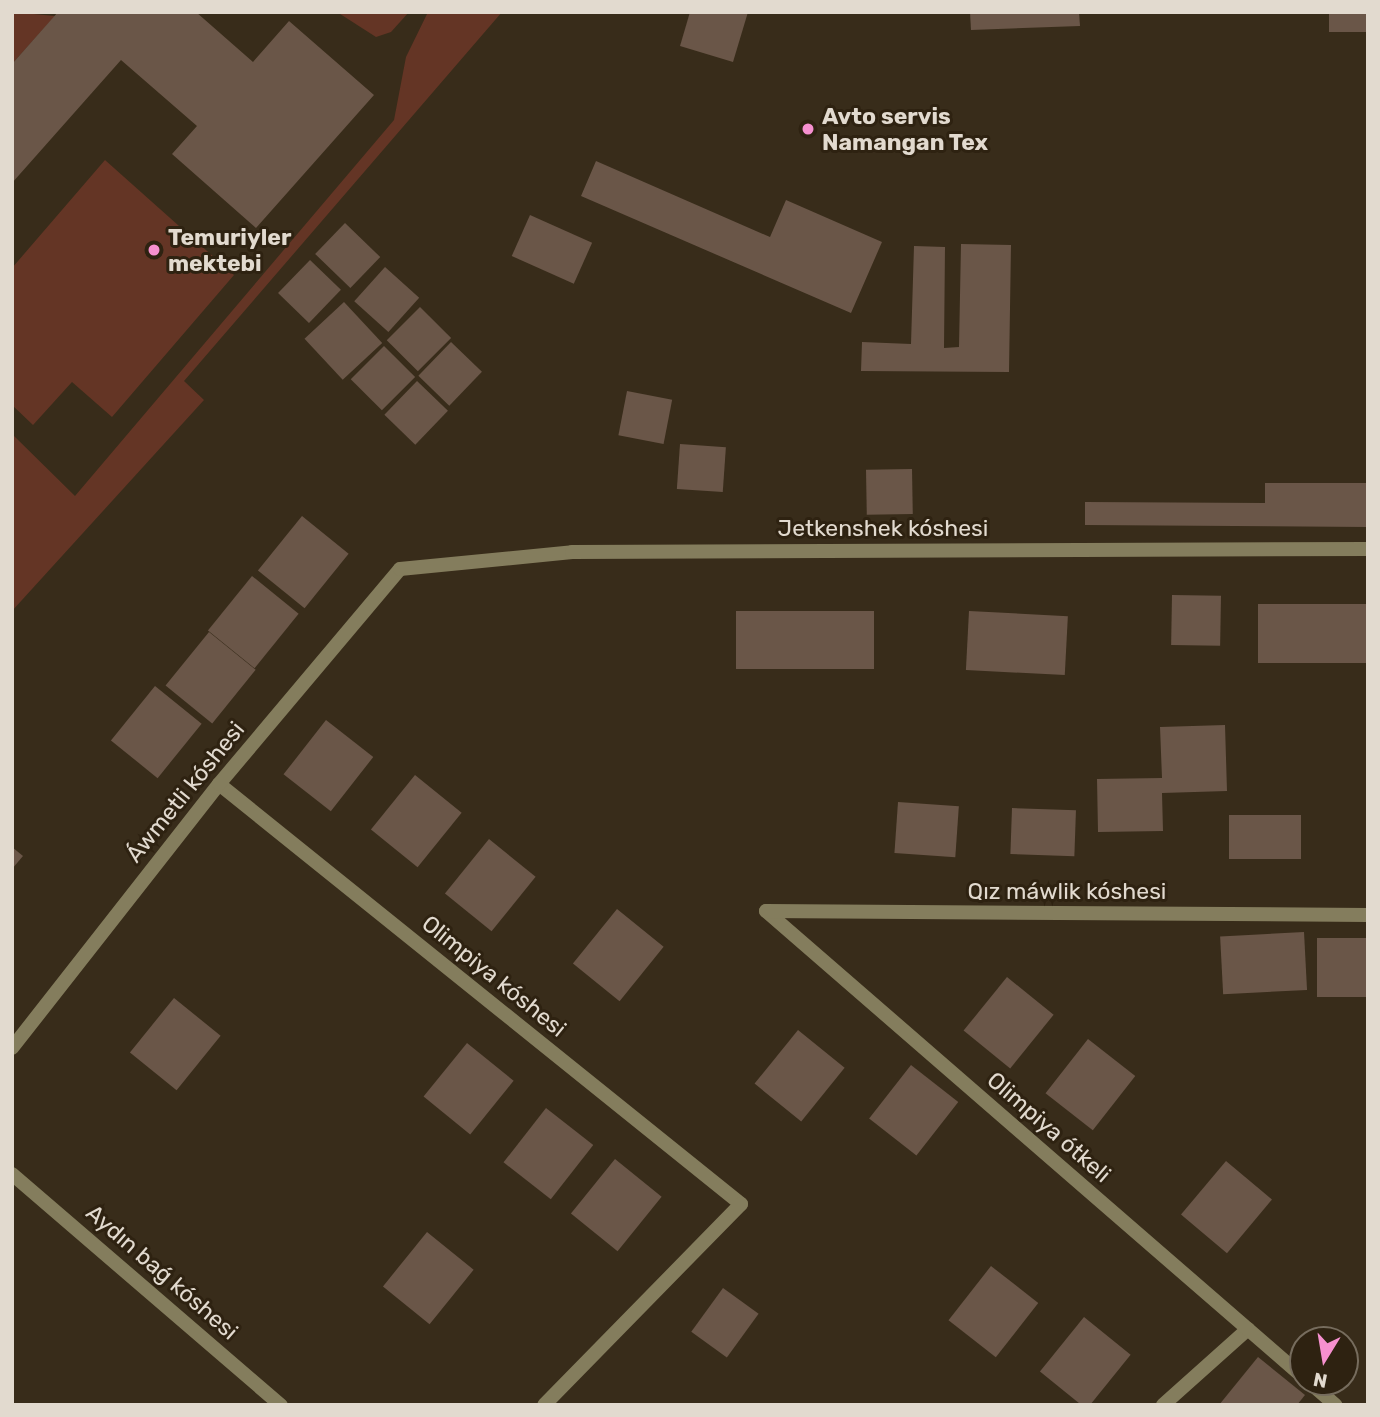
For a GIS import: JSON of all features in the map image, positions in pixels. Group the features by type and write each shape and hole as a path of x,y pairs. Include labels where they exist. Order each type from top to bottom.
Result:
{"street":[{"name":"Jetkenshek kóshesi","path":"400,569 572,552 1368,549"},
{"name":"Áwmetli kóshesi","path":"12,1048 219,784 400,569"},
{"name":"Olimpiya kóshesi","path":"219,784 741,1204 544,1405"},
{"name":"Qız máwlik kóshesi","path":"766,911 1368,915"},
{"name":"Olimpiya ótkeli","path":"766,911 1289,1365"},
{"name":"Aydın baǵ kóshesi","path":"12,1174 281,1405"},
{"path":"1163,1405 1248,1329"}],"shaded area":[{"path":"12,12 55,16 12,64"},
{"path":"337,12 409,12 391,32 376,37"},
{"path":"428,12 502,12 184,381 204,400 12,611 12,434 75,496 394,120 406,57"},
{"path":"105,160 234,275 112,417 72,382 33,425 12,405 12,268"}],"building":[{"path":"58,12 196,12 253,62 289,21 374,95 256,228 172,154 197,126 121,60 12,183 12,64"},
{"path":"690,12 748,12 733,62 680,46"},
{"path":"970,12 1079,12 1080,26 971,30"},
{"path":"1329,12 1368,12 1368,32 1329,32"},
{"path":"596,161 770,237 786,200 882,242 851,313 581,196"},
{"path":"530,215 592,243 574,284 512,256"},
{"path":"345,223 380,257 350,288 315,254"},
{"path":"961,244 1011,245 1009,372 861,371 862,342 911,344 914,246 945,247 944,348 959,347"},
{"path":"310,260 341,290 309,323 278,293"},
{"path":"385,267 419,298 388,332 354,301"},
{"path":"344,302 382,343 343,380 305,339"},
{"path":"420,307 451,338 418,371 387,340"},
{"path":"451,342 482,372 449,406 418,376"},
{"path":"384,346 415,377 382,410 351,379"},
{"path":"417,381 448,411 415,445 384,415"},
{"path":"627,391 672,400 664,444 618,435"},
{"path":"680,444 726,447 723,492 677,489"},
{"path":"912,469 913,514 867,515 866,470"},
{"path":"1265,483 1368,483 1368,527 1085,525 1085,502 1265,503"},
{"path":"302,516 349,554 305,608 258,570"},
{"path":"252,576 299,614 255,668 208,630"},
{"path":"1172,595 1221,596 1220,646 1171,645"},
{"path":"1258,604 1368,604 1368,663 1258,663"},
{"path":"736,611 874,611 874,669 736,669"},
{"path":"969,611 1068,616 1065,675 966,670"},
{"path":"209,632 256,670 212,723 166,686"},
{"path":"155,686 202,724 158,778 111,740"},
{"path":"326,720 373,757 331,811 284,774"},
{"path":"1225,725 1227,791 1162,793 1163,831 1098,832 1097,779 1162,778 1160,727"},
{"path":"415,775 462,813 418,867 371,829"},
{"path":"898,802 959,806 955,857 894,853"},
{"path":"1012,808 1076,810 1074,856 1010,854"},
{"path":"1229,815 1301,815 1301,859 1229,859"},
{"path":"489,839 536,877 492,931 445,893"},
{"path":"12,847 23,856 12,869"},
{"path":"617,909 664,947 620,1001 573,963"},
{"path":"1304,932 1307,990 1223,994 1220,936"},
{"path":"1317,938 1368,938 1368,997 1317,997"},
{"path":"1007,977 1054,1015 1010,1068 964,1031"},
{"path":"174,998 221,1036 177,1090 130,1052"},
{"path":"798,1030 845,1068 801,1121 755,1084"},
{"path":"1088,1039 1135,1076 1093,1130 1046,1093"},
{"path":"467,1043 514,1081 470,1134 424,1097"},
{"path":"911,1065 958,1102 916,1156 869,1119"},
{"path":"546,1108 593,1145 551,1199 504,1162"},
{"path":"615,1159 662,1197 618,1251 571,1213"},
{"path":"1226,1161 1272,1200 1227,1253 1181,1215"},
{"path":"427,1232 474,1270 430,1324 383,1286"},
{"path":"991,1266 1038,1303 996,1357 949,1320"},
{"path":"723,1288 759,1314 727,1358 691,1332"},
{"path":"1084,1317 1131,1355 1090,1405 1081,1405 1040,1371"},
{"path":"1258,1357 1289,1382 1289,1396 1304,1396 1297,1405 1219,1405"}],"place":[{"name":"Avto servis Namangan Tex","path":"808,129"},
{"name":"Temuriyler mektebi","path":"154,250"}]}
